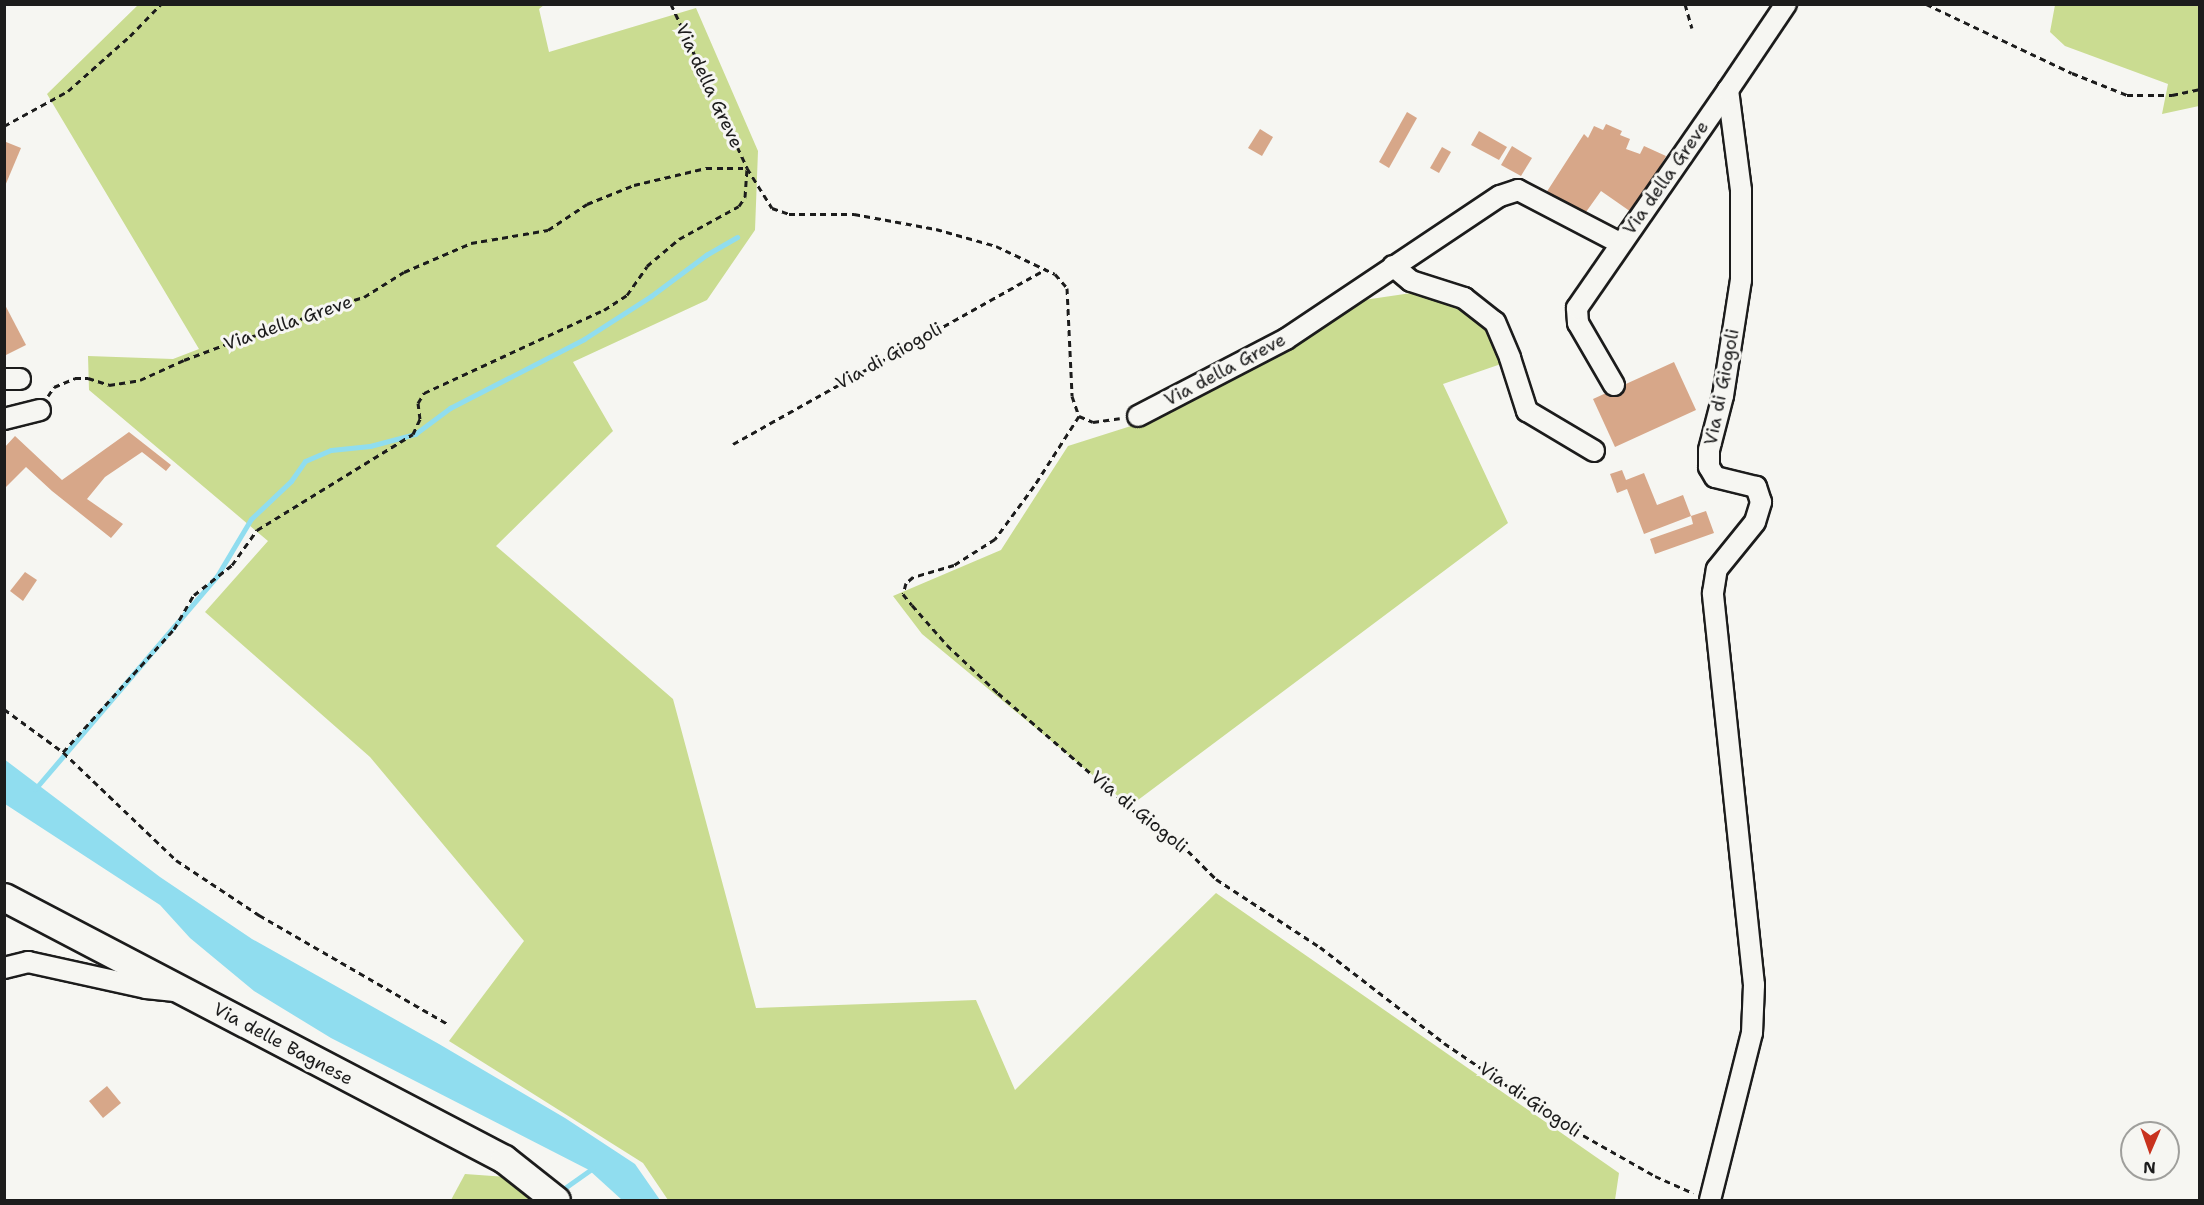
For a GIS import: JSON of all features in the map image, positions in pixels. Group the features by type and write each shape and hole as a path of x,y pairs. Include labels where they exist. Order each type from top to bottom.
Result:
{"main road":[{"name":"Via delle Bagnese","path":"4,897 504,1159 556,1200"}],"street":[{"path":"1728,90 1786,4"},
{"name":"Via della Greve","path":"1138,416 1286,339 1500,196 1518,190 1620,243 1728,90"},
{"name":"Via di Giogoli","path":"1704,1198 1752,1033 1754,985 1713,593 1717,569 1755,522 1761,502 1756,488 1715,477 1709,466 1709,450 1723,396 1741,280 1741,190 1728,90"},
{"path":"1614,385 1578,323 1577,308 1620,243"},
{"path":"1393,266 1411,281 1464,298 1495,322 1510,358 1527,411 1594,451"},
{"path":"4,419 40,410"},
{"path":"4,968 28,962 146,988 184,992"}],"path":[{"path":"4,126 68,91 130,36 161,4"},
{"name":"Via della Greve","path":"671,4 747,168 772,208 789,213 854,214 936,229 996,246 1055,274 1067,288 1072,396 1079,416"},
{"path":"1685,4 1692,28"},
{"path":"1926,4 2072,73 2127,95 2172,95 2199,89"},
{"name":"Via della Greve","path":"40,410 54,387 75,378 88,378 109,385 140,380 184,360 240,339 282,329 314,312 364,297 404,272 471,243 548,230 587,204 634,185 706,168 747,168"},
{"path":"63,752 174,629 194,595 232,565 257,530 413,434 420,419 418,403 424,393 604,310 627,295 647,266 680,239 739,206 745,197 748,180 747,168"},
{"name":"Via di Giogoli","path":"733,444 1046,269"},
{"path":"1079,416 1093,422 1138,416"},
{"name":"Via di Giogoli","path":"1079,416 1034,486 995,539 954,565 913,577 906,583 903,594 946,645 998,693 1142,817 1173,836 1216,879 1320,947 1444,1043 1565,1125 1655,1176 1704,1198"},
{"path":"4,709 63,752 176,860 259,915 448,1024"}],"green space":[{"path":"139,4 544,5 539,9 549,52 696,8 758,151 755,230 707,300 573,362 613,431 496,546 673,699 756,1008 976,1000 1015,1090 1216,893 1619,1173 1615,1200 668,1200 643,1163 449,1041 524,941 370,757 205,612 268,541 89,390 88,356 173,359 199,349 47,94"},
{"path":"2055,5 2199,5 2199,106 2162,114 2168,84 2065,46 2050,32"},
{"path":"1425,291 1481,321 1501,364 1443,384 1508,523 1130,806 922,634 893,596 1001,550 1068,446 1131,426 1357,301"},
{"path":"465,1174 507,1177 539,1200 451,1200"}],"water":[{"path":"4,759 160,877 252,939 565,1118 635,1164 660,1200 622,1200 589,1170 331,1038 254,991 190,938 160,905 5,804"}],"building":[{"path":"1407,112 1417,118 1389,168 1379,162"},
{"path":"1606,124 1622,131 1620,135 1630,139 1626,149 1640,154 1644,146 1666,156 1634,214 1601,191 1581,219 1546,193 1584,134 1588,138 1594,126 1603,130"},
{"path":"1260,129 1273,137 1262,156 1248,148"},
{"path":"1479,131 1507,147 1499,160 1471,145"},
{"path":"6,142 21,148 5,186 4,146"},
{"path":"1512,146 1532,158 1521,176 1501,165"},
{"path":"1442,147 1451,152 1439,173 1430,168"},
{"path":"4,303 26,345 4,356"},
{"path":"1674,362 1696,410 1615,447 1593,399"},
{"path":"129,432 171,465 166,471 142,452 105,477 87,499 123,524 111,538 26,467 4,489 4,448 15,436 62,480"},
{"path":"1622,470 1626,480 1644,473 1657,505 1683,495 1691,516 1644,534 1627,489 1617,493 1610,474"},
{"path":"1706,511 1714,533 1655,554 1650,539 1693,524 1691,516"},
{"path":"25,572 37,580 23,601 10,591"},
{"path":"107,1086 121,1103 103,1118 89,1101"}],"waterway":[{"path":"35,789 217,576 251,519 291,481 305,461 331,450 370,446 415,434 450,408 584,339 651,296 706,255 737,237"},
{"path":"559,1192 593,1168"}]}
